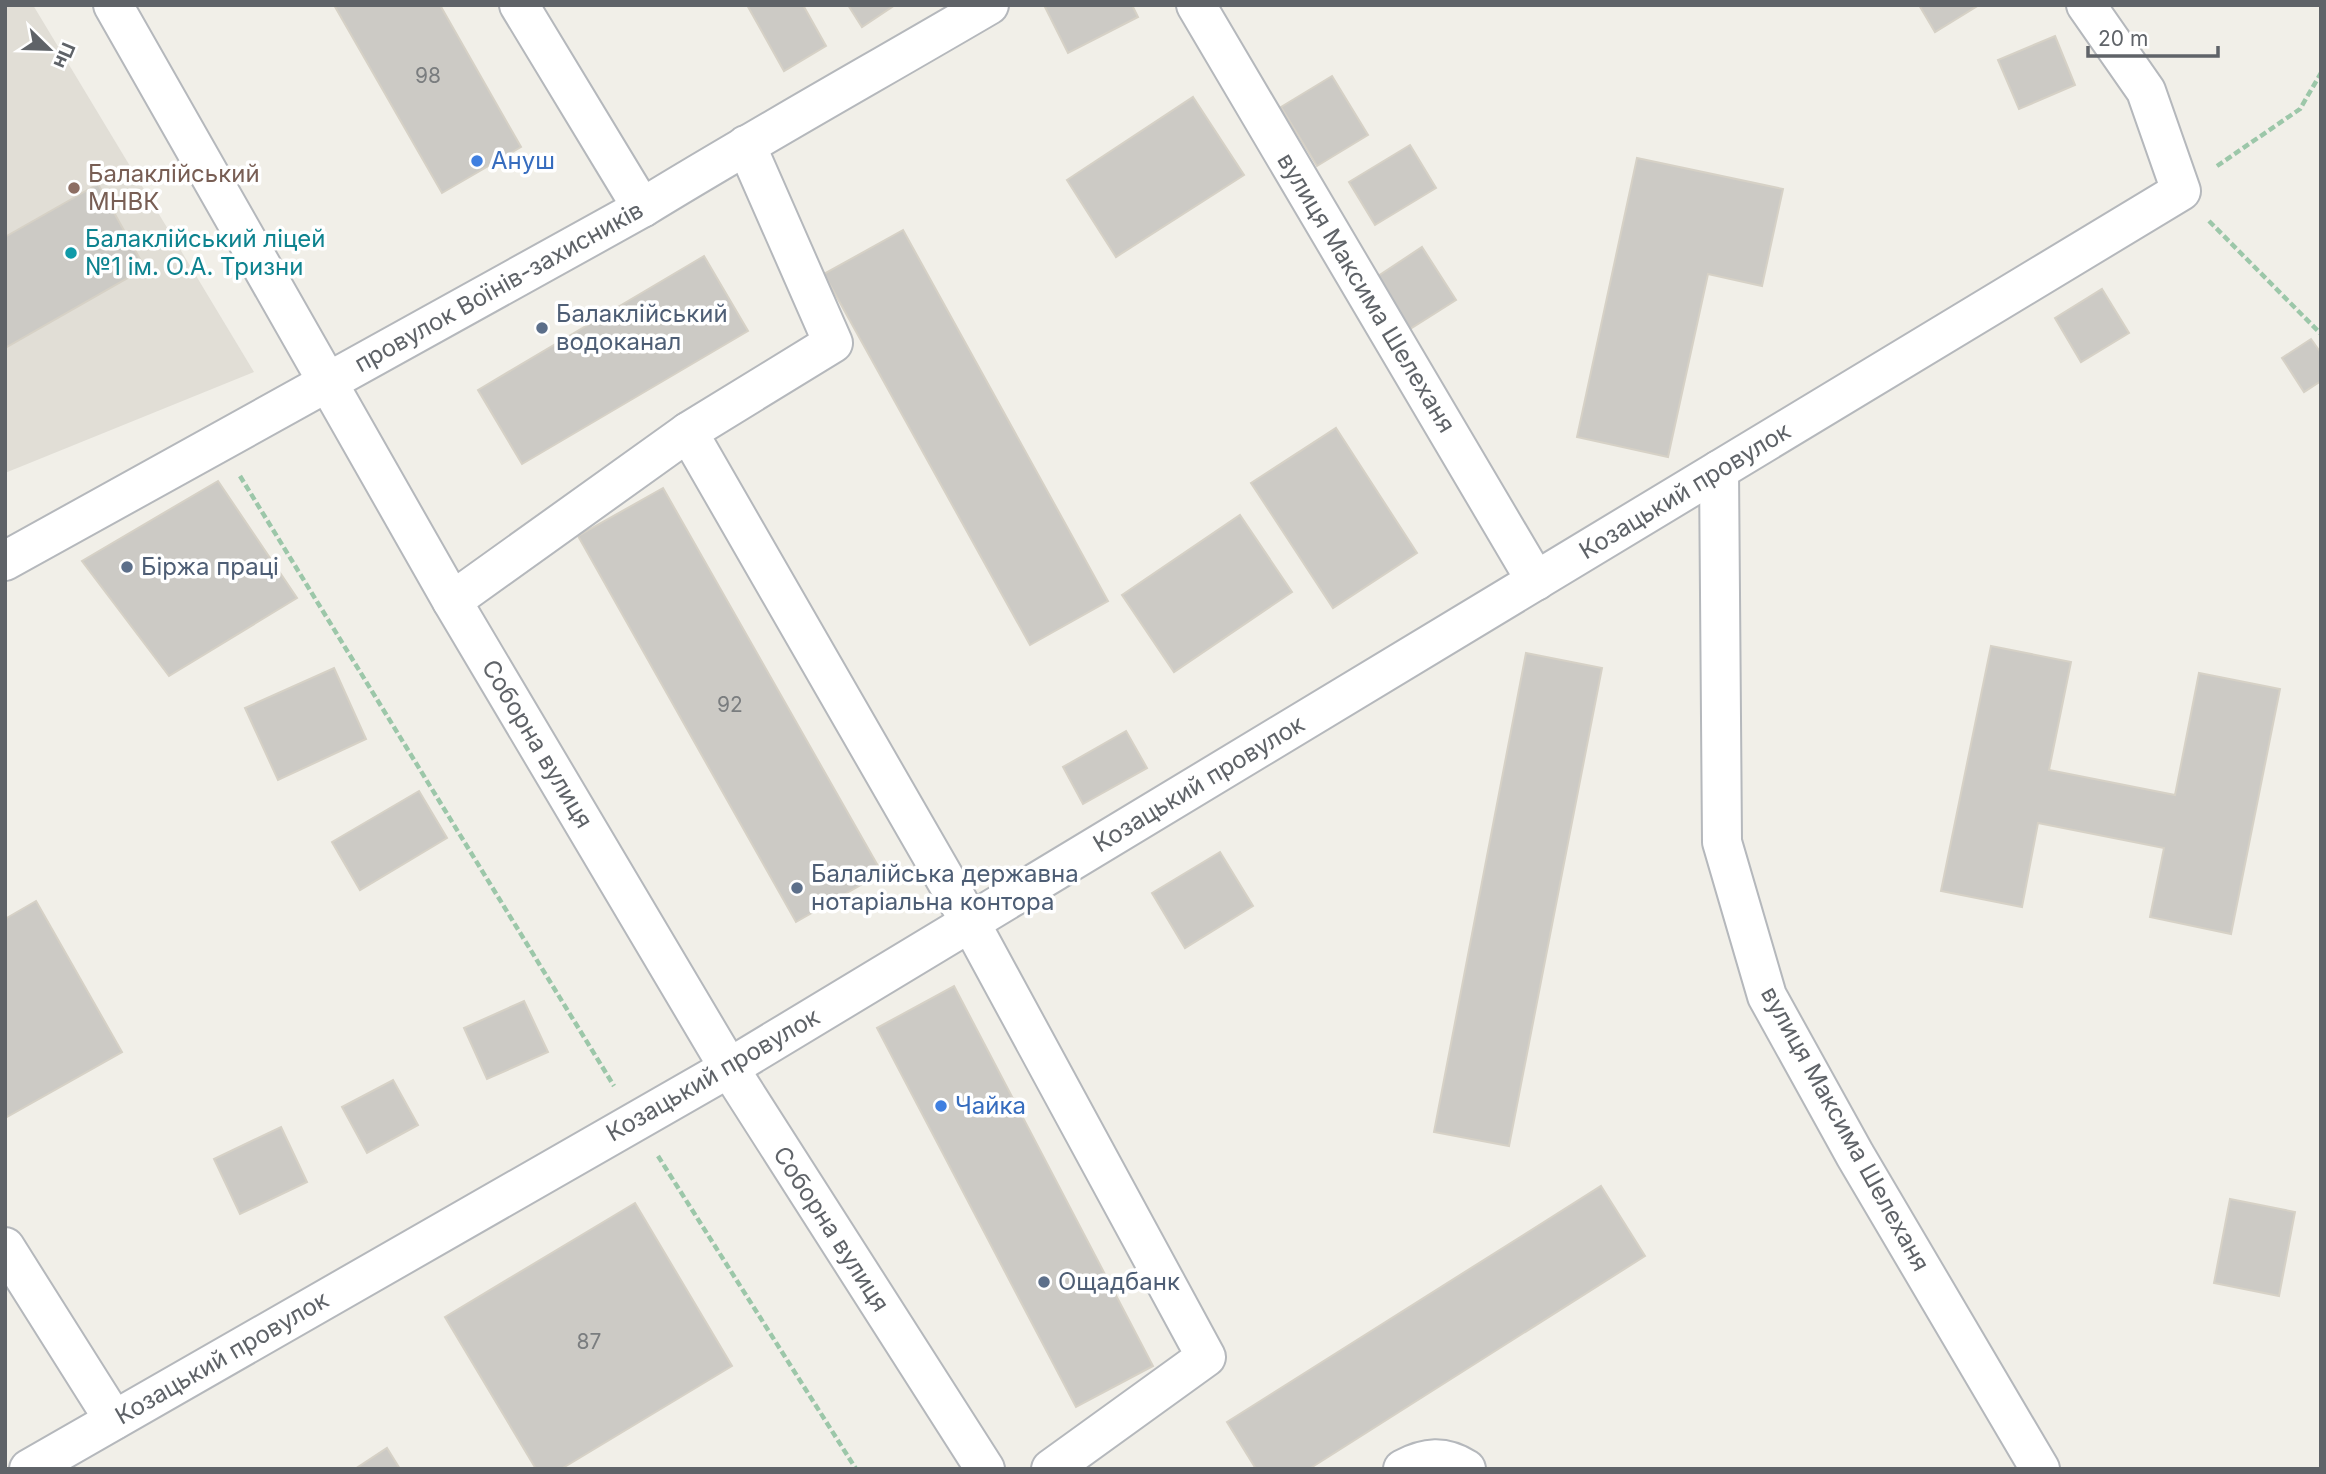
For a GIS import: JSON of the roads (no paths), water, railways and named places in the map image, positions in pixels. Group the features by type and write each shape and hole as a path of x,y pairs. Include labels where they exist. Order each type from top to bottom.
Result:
{"street":[{"name":"Соборна вулиця","path":"113,5 452,601 729,1068 985,1469"},
{"path":"519,5 642,208"},
{"name":"провулок Воїнів-захисників","path":"5,561 642,208 989,5"},
{"name":"вулиця Максима Шелеханя","path":"1196,5 1536,581"},
{"name":"Козацький провулок","path":"29,1469 729,1068 2180,191 2146,91 2086,5"},
{"path":"452,601 688,432 833,343 746,145"},
{"path":"688,432 970,922 1206,1357 1051,1469"},
{"name":"вулиця Максима Шелеханя","path":"1719,470 1722,842 1767,996 1855,1155 2040,1469"},
{"path":"5,1247 114,1420"},
{"path":"1403,1469 1429,1459 1451,1460 1466,1469"}],"place":[{"name":"Ануш","path":"477,161"},
{"name":"Балаклійський МНВК","path":"74,188"},
{"name":"Балаклійський ліцей №1 ім. О.А. Тризни","path":"71,253"},
{"name":"Балаклійський водоканал","path":"542,328"},
{"name":"Біржа праці","path":"127,567"},
{"name":"Балалійська державна нотаріальна контора","path":"797,888"},
{"name":"Чайка","path":"941,1106"},
{"name":"Ощадбанк","path":"1044,1282"}]}
